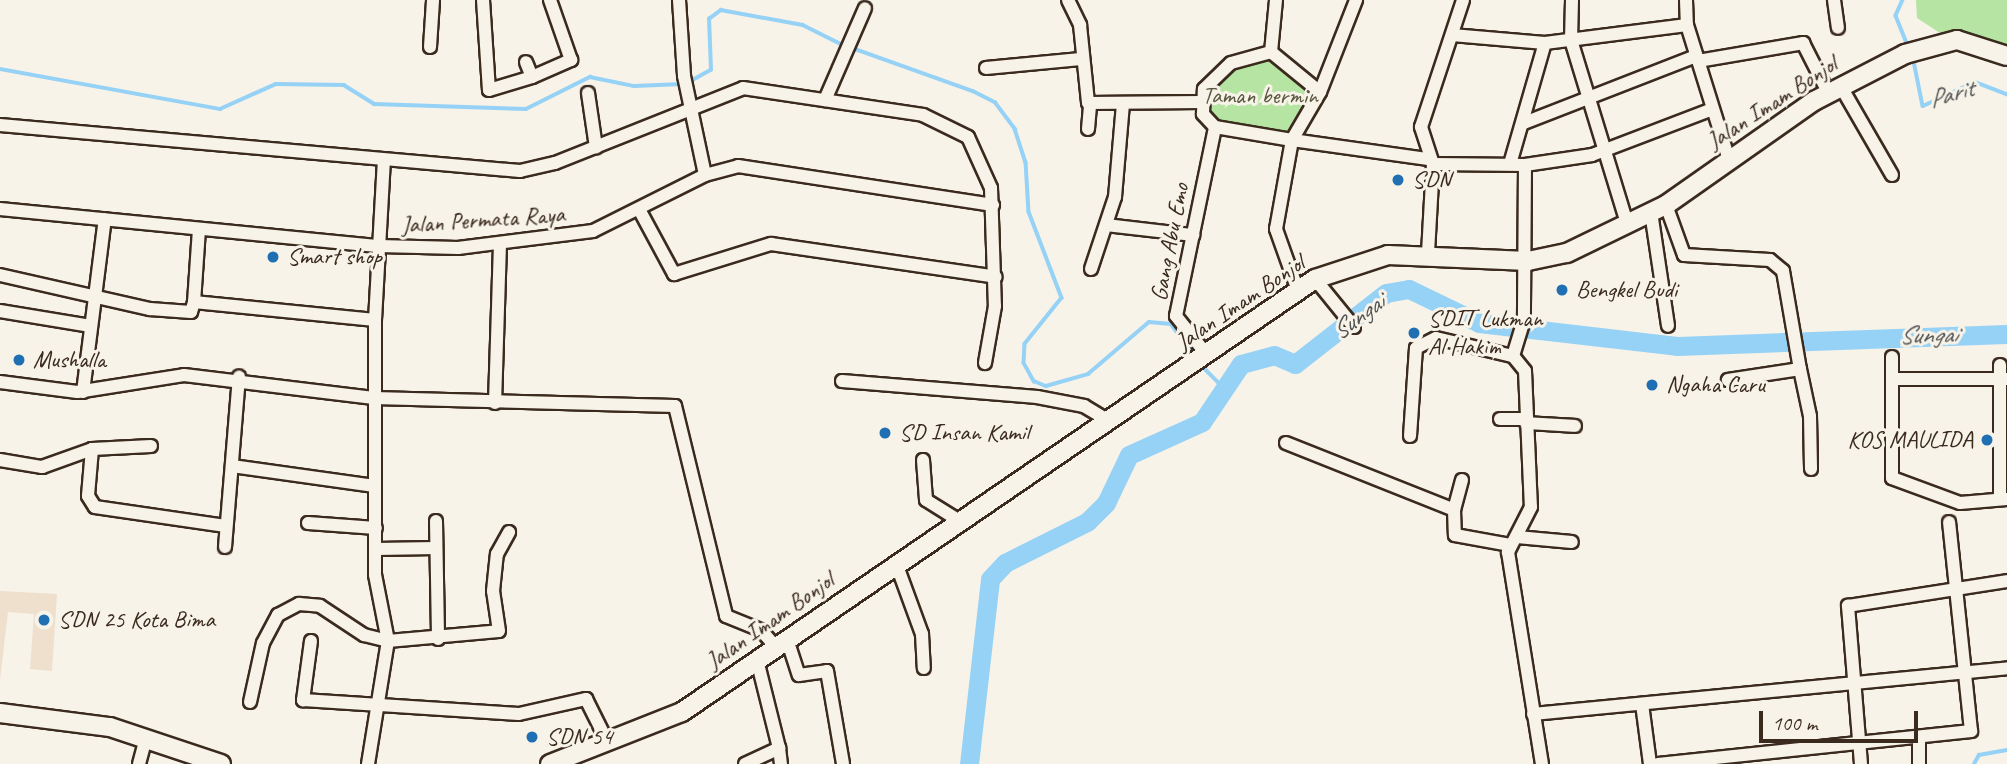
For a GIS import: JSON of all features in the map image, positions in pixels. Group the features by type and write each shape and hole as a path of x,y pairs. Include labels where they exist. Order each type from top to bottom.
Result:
{"street":[{"path":"430,47 433,0"},
{"path":"483,0 489,90 532,77 570,60 550,0"},
{"path":"679,0 684,76 705,175"},
{"path":"1068,0 1080,25 1081,60 1090,104 1088,130"},
{"path":"1271,52 1276,0"},
{"path":"1297,288 1276,229 1292,140 1320,92 1356,0"},
{"path":"1428,253 1430,161 1421,127 1463,0"},
{"path":"1572,0 1571,40 1627,223"},
{"path":"1686,0 1687,26 1710,110 1729,160"},
{"path":"1834,0 1838,28"},
{"path":"825,100 865,8"},
{"path":"1452,35 1545,43 1687,26"},
{"name":"Jalan Imam Bonjol","path":"550,764 682,712 1106,419 1200,360 1297,288 1315,279 1356,261 1428,253 1528,261 1567,253 1659,208 1834,89 1912,51 1966,41 2007,55"},
{"path":"1510,164 1545,43"},
{"path":"1524,122 1697,58 1803,43 1892,175"},
{"path":"1271,52 1320,92"},
{"path":"1271,52 1231,63 1204,89 1202,102 1215,127 1430,161 1525,165 1606,150 1710,110"},
{"path":"986,68 1081,60"},
{"path":"526,62 532,77"},
{"path":"0,125 520,171 596,148 743,88 923,115 956,127 976,151 993,205 996,277 985,363"},
{"path":"589,93 596,148"},
{"path":"1090,104 1202,102"},
{"path":"1091,269 1115,197 1123,103"},
{"name":"Gang Abu Emo","path":"1200,360 1176,316 1215,127"},
{"path":"368,764 382,704 388,641 376,549 374,398 375,320 384,161"},
{"path":"1513,356 1524,320 1528,261 1525,165"},
{"name":"Jalan Permata Raya","path":"1,214 105,219 379,246 500,244 578,235 640,211 705,175 746,166 993,205"},
{"path":"1659,208 1668,326"},
{"path":"1659,208 1684,256 1770,260 1781,267 1790,334 1810,416 1811,469"},
{"path":"640,211 674,274 771,244 996,277"},
{"path":"83,392 105,219"},
{"path":"1106,225 1193,235"},
{"path":"0,275 95,297 191,312 199,229"},
{"path":"495,403 500,244"},
{"path":"1315,279 1354,327"},
{"path":"194,302 375,320"},
{"path":"0,311 91,326"},
{"path":"1410,436 1416,348 1436,338 1513,356 1524,365 1531,507 1514,541 1533,714 1542,764"},
{"path":"1892,357 1892,478 1960,503 2003,499 2003,379 2000,365"},
{"path":"1728,380 1800,369"},
{"path":"0,382 83,392 184,375 239,377 374,398 677,407 726,616 761,630 782,643 799,675 827,671 843,764"},
{"path":"225,547 239,377"},
{"path":"1892,379 2003,379"},
{"path":"842,381 1037,397 1084,406 1106,419"},
{"path":"1500,419 1575,426"},
{"path":"1286,443 1454,510"},
{"path":"0,460 42,467 92,449 151,446"},
{"path":"92,449 88,496 95,507 226,526"},
{"path":"923,460 926,500 958,520"},
{"path":"232,466 375,486"},
{"path":"1462,480 1454,510 1455,535 1514,541 1572,541"},
{"path":"436,521 438,639"},
{"path":"1658,764 1971,731 1969,673 1949,522"},
{"path":"308,523 376,528"},
{"path":"250,702 258,653 288,608 320,606 364,635 388,641 438,639 499,631 493,591 497,554 509,532"},
{"path":"376,549 436,548"},
{"path":"896,563 922,634 925,668"},
{"path":"1861,764 1848,606 2007,581"},
{"path":"311,641 303,700 519,714 586,699 608,743"},
{"path":"757,660 781,764"},
{"path":"1533,714 1854,685 2007,668"},
{"path":"1642,704 1650,764"},
{"path":"0,713 99,725 200,763 221,764"},
{"path":"1919,738 1919,764"},
{"path":"139,764 145,741"},
{"path":"745,764 779,748"}],"shaded area":[{"path":"0,591 57,594 52,671 30,669 34,614 8,612 0,680"}],"green space":[{"path":"1916,0 2007,0 2007,48 1940,33 1917,18"},
{"name":"Taman bermin","path":"1265,57 1316,93 1288,137 1212,121 1209,90 1229,68"}],"waterway":[{"name":"Parit","path":"1903,0 1896,16 1908,46"},
{"path":"689,82 711,70 709,19 721,10 803,25 845,46"},
{"path":"852,48 973,91 995,102 1015,129 1026,162 1029,212 1062,298 1025,344 1024,363 1034,381 1046,386 1088,374 1149,322 1171,324 1193,353"},
{"name":"Parit","path":"1913,56 1923,106 1975,82 2007,94"},
{"path":"0,69 220,109 276,84 344,85 374,104 526,109 590,77 634,86 682,84"},
{"name":"Sungai","path":"969,764 990,579 1005,563 1087,522 1106,503 1129,455 1202,422 1241,364 1274,355 1295,364 1386,293 1409,289 1479,323 1677,346 2007,334"},
{"path":"1199,363 1226,390"},
{"path":"1974,764 1979,755 2007,750"}],"place":[{"name":"SDN","path":"1398,180"},
{"name":"Smart shop","path":"273,257"},
{"name":"Bengkel Budi","path":"1562,290"},
{"name":"SDIT Lukman Al Hakim","path":"1414,333"},
{"name":"Mushalla","path":"19,360"},
{"name":"Ngaha Caru","path":"1652,385"},
{"name":"SD Insan Kamil","path":"885,433"},
{"name":"KOS MAULIDA","path":"1987,440"},
{"name":"SDN 25 Kota Bima","path":"44,620"},
{"name":"SDN 54","path":"532,737"}]}
